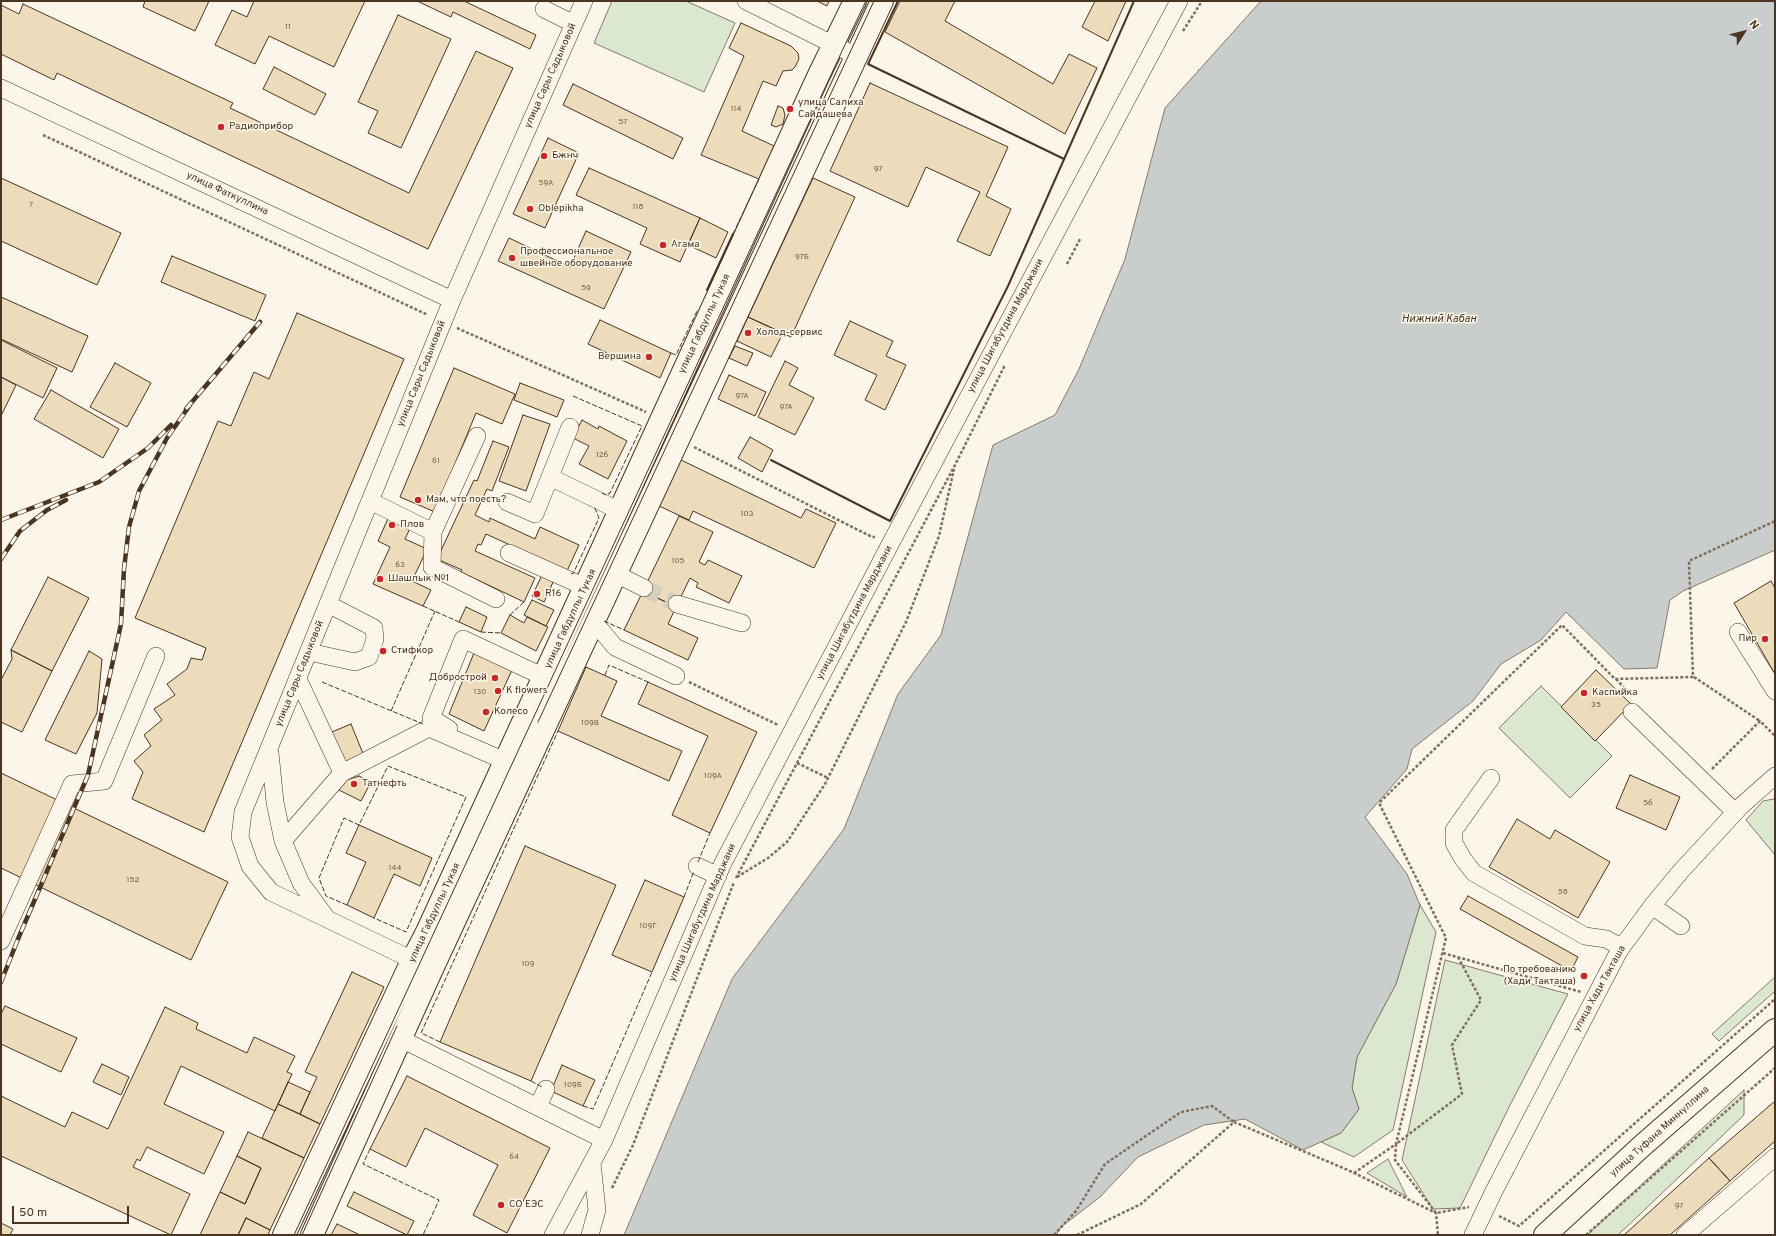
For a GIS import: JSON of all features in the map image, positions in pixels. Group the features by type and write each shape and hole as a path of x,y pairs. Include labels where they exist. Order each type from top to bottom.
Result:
{"main road":[{"name":"улица Габдуллы Тукая","path":"284,1235 427,932 500,759 544,677 818,77 835,45 855,1"},
{"path":"312,1235 432,969 882,1"},
{"name":"улица Туфана Миннуллина","path":"1545,1235 1643,1145 1775,1030"}],"street":[{"name":"улица Сары Садыковой","path":"432,969 412,961 325,917 271,892 250,866 240,837 243,812 452,300 584,1"},
{"path":"746,1 856,56"},
{"name":"улица Шигабутдина Марджани","path":"553,1235 604,1140 718,876 895,535 1179,1"},
{"path":"544,9 574,24"},
{"name":"улица Фаткуллина","path":"1,88 452,300"},
{"path":"506,502 535,514 570,427"},
{"path":"477,436 433,532 432,567 496,599"},
{"path":"550,477 620,511"},
{"path":"370,501 433,532"},
{"path":"508,553 585,587"},
{"path":"616,574 644,588"},
{"path":"309,652 356,662 369,657 376,639 374,628 328,604"},
{"path":"678,604 742,623"},
{"path":"592,625 600,629 615,646 676,676"},
{"path":"1738,632 1775,691"},
{"path":"500,759 431,718 463,639 544,677"},
{"path":"1,941 72,784 104,781 156,656"},
{"path":"298,679 342,773"},
{"path":"1632,712 1735,812"},
{"path":"283,841 342,773 429,728 500,759"},
{"name":"улица Сары Садыковой","path":"269,750 275,802 283,841 301,882 325,917"},
{"name":"улица Хади Такташа","path":"1473,1235 1494,1190 1621,947 1681,871 1735,812 1775,776"},
{"path":"1490,778 1454,830 1454,843 1463,859 1474,873 1585,936 1606,939 1621,947"},
{"path":"696,866 718,876"},
{"path":"1652,906 1681,926"},
{"path":"401,1040 604,1140"},
{"path":"538,1107 546,1089"},
{"path":"1685,1235 1775,1157"},
{"path":"590,1235 597,1210 592,1164"}],"path":[{"path":"1180,35 1202,1"},
{"path":"43,135 443,322 653,416"},
{"path":"1067,264 1080,239"},
{"path":"1070,248 1074,251"},
{"path":"609,1192 633,1145 736,878 955,464 1006,364"},
{"path":"691,446 872,537 895,535"},
{"path":"736,878 768,858 787,842 828,778 906,622 939,536 955,464"},
{"path":"1693,677 1689,561 1775,521"},
{"path":"1438,1235 1436,1212 1395,1160 1396,1144 1446,938 1379,803 1562,625 1615,679 1693,677 1760,721 1775,736"},
{"path":"676,676 793,731"},
{"path":"1708,773 1760,721"},
{"path":"1772,733 1775,730"},
{"path":"797,763 828,778"},
{"path":"1443,953 1595,996"},
{"path":"1354,1173 1396,1144 1462,1094 1452,1045 1481,1000 1458,957"},
{"path":"1496,1215 1519,1226 1775,999"},
{"path":"1586,1235 1775,1068"},
{"path":"1054,1235 1076,1211 1105,1164 1181,1112 1212,1106 1234,1122 1348,1170 1436,1212 1473,1207"},
{"path":"1077,1235 1141,1204 1234,1122"}],"green space":[{"path":"612,1 686,1 735,23 704,92 594,43"},
{"path":"1541,686 1612,756 1570,798 1499,728"},
{"path":"1774,799 1775,855 1746,820 1763,801"},
{"path":"1420,905 1436,932 1393,1130 1354,1157 1321,1142 1341,1133 1359,1109 1352,1088 1357,1057 1396,984"},
{"path":"1445,960 1568,994 1510,1105 1460,1208 1433,1209 1402,1160"},
{"path":"1775,977 1775,991 1719,1041 1712,1034"},
{"path":"1744,1090 1744,1115 1618,1235 1587,1235"},
{"path":"1388,1159 1407,1197 1367,1173"}],"water":[{"name":"Нижний Кабан","path":"1261,1 1775,1 1775,550 1683,591 1670,600 1657,668 1624,669 1566,612 1541,640 1501,664 1473,701 1412,749 1407,769 1365,817 1407,874 1420,905 1396,984 1357,1057 1352,1088 1359,1109 1341,1133 1303,1150 1245,1119 1204,1125 1138,1157 1100,1197 1061,1227 1056,1235 624,1235 732,979 844,829 898,694 941,635 993,445 1055,415 1079,369 1125,259 1165,108"}],"building":[{"path":"145,1 209,1 195,31 143,7"},
{"path":"254,1 365,1 334,67 269,36 255,64 215,45 232,10 247,17"},
{"path":"417,1 464,1 536,35 530,49 453,12 451,17"},
{"path":"817,1 829,1 827,6"},
{"path":"900,1 955,1 945,21 1053,84 1069,54 1097,68 1065,134 885,32"},
{"path":"1095,1 1126,1 1108,41 1082,27"},
{"name":"Радиоприбор","path":"23,4 233,103 230,108 409,193 476,51 513,68 428,249 57,73 54,80 1,54 1,5 19,14"},
{"path":"398,15 451,39 401,148 368,133 378,111 358,102"},
{"path":"741,23 791,46 798,53 799,59 792,70 783,71 776,86 763,81 742,131 774,146 759,179 701,155 744,56 729,48"},
{"path":"274,67 326,94 315,115 263,89"},
{"path":"870,83 1008,147 986,196 1011,209 990,256 957,241 980,192 926,167 908,207 830,171"},
{"path":"573,84 683,138 673,159 563,105"},
{"path":"778,106 783,108 785,115 783,124 776,127 771,125"},
{"path":"548,138 579,153 545,228 513,214"},
{"path":"589,168 700,218 680,262 640,244 647,228 576,195"},
{"path":"1,178 121,233 97,285 1,241"},
{"path":"813,178 855,197 791,337 748,317"},
{"path":"700,218 728,232 716,258 688,245"},
{"path":"586,231 631,252 604,309 498,261 509,238 570,267"},
{"path":"172,256 266,295 255,321 161,282"},
{"path":"1,297 88,336 72,372 1,339"},
{"path":"297,313 404,359 204,832 132,799 143,772 134,761 151,746 144,735 162,720 154,709 175,695 167,684 187,669 191,658 202,660 206,648 135,618 218,421 231,426 254,372 269,379"},
{"path":"748,317 783,333 771,357 737,341"},
{"path":"600,320 671,353 660,378 588,344"},
{"path":"850,321 893,341 886,356 906,365 885,410 865,400 877,375 834,355"},
{"path":"1,340 57,368 43,398 1,377"},
{"path":"735,346 753,353 747,366 729,358"},
{"path":"785,361 798,368 789,385 814,398 795,435 758,417"},
{"path":"115,363 151,383 127,427 90,407"},
{"path":"454,368 515,394 502,424 476,413 435,512 400,497"},
{"path":"729,375 766,392 755,416 718,399"},
{"path":"1,377 16,385 1,416"},
{"path":"520,383 564,400 557,417 514,400"},
{"path":"51,390 119,429 103,458 34,419"},
{"path":"523,415 550,424 526,491 499,481"},
{"path":"582,420 598,429 599,426 627,441 608,479 579,464 589,446 573,438"},
{"path":"750,437 773,450 762,472 738,458"},
{"path":"493,441 509,447 492,491 487,489 475,515 489,522 490,518 535,539 540,527 579,545 567,571 486,534 481,545 478,544 475,551 535,578 524,602 461,572 462,570 437,559 474,480 477,481"},
{"path":"679,459 801,518 806,509 836,523 814,568 693,511 689,520 657,505"},
{"path":"390,514 412,524 405,539 427,549 412,581 431,590 423,606 373,584 390,547 378,541"},
{"path":"679,516 713,532 699,562 705,565 708,560 742,576 729,603 696,587 698,583 690,578 676,607 643,591"},
{"path":"542,575 554,580 544,602 532,596"},
{"path":"48,577 89,598 52,671 11,650"},
{"name":"Пир","path":"1771,581 1775,588 1775,674 1734,603"},
{"path":"643,591 676,607 668,624 698,638 688,660 624,630"},
{"path":"532,600 554,610 546,626 524,615"},
{"path":"466,607 487,617 481,632 459,622"},
{"path":"510,615 524,623 527,617 548,627 536,651 501,633"},
{"path":"11,650 52,671 22,732 1,722 1,680 12,659"},
{"path":"89,651 102,659 97,713 76,754 45,740"},
{"path":"474,653 512,670 484,731 449,714"},
{"path":"586,667 617,681 601,716 682,751 669,781 558,731"},
{"path":"1596,670 1631,704 1595,741 1561,707"},
{"path":"648,682 757,732 710,833 672,815 708,736 638,704"},
{"path":"351,724 364,756 333,769 320,737"},
{"path":"1,773 228,882 191,960 1,868"},
{"path":"1630,775 1680,797 1666,830 1616,808"},
{"path":"359,776 371,782 361,801 339,790 343,781"},
{"path":"1517,819 1550,839 1555,830 1610,862 1578,918 1489,867"},
{"path":"359,825 432,858 420,886 394,874 374,918 347,905 366,862 346,853"},
{"path":"525,846 616,885 531,1081 440,1042"},
{"path":"645,880 684,897 652,972 612,955"},
{"path":"1468,896 1578,957 1571,971 1460,909"},
{"path":"352,972 384,987 320,1124 300,1114 317,1077 305,1072"},
{"path":"5,1006 77,1038 61,1072 1,1044 1,1014"},
{"path":"165,1007 198,1023 196,1029 247,1053 254,1037 295,1056 287,1072 292,1074 275,1111 181,1066 164,1104 224,1132 204,1174 147,1147 140,1161 137,1159 133,1167 190,1194 171,1235 1,1156 1,1096 65,1127 72,1112 108,1129"},
{"path":"102,1064 129,1077 121,1095 93,1082"},
{"path":"562,1065 595,1080 583,1106 551,1091"},
{"path":"407,1076 550,1148 507,1233 473,1215 498,1165 425,1128 406,1167 370,1149"},
{"path":"288,1082 310,1092 300,1114 278,1104"},
{"path":"1775,1101 1775,1141 1730,1181 1709,1158"},
{"path":"278,1104 320,1124 304,1158 262,1138"},
{"path":"248,1132 304,1158 270,1230 246,1218 238,1235 200,1235 220,1192 245,1204 261,1168 237,1156"},
{"path":"237,1156 261,1168 245,1204 220,1192"},
{"path":"1709,1158 1730,1181 1719,1191 1670,1235 1624,1235"},
{"path":"354,1192 414,1221 407,1235 347,1206"},
{"path":"246,1218 270,1230 268,1235 238,1235"},
{"path":"1,1223 13,1229 10,1235 1,1235"},
{"path":"337,1224 360,1235 331,1235"}],"tunnel":[{"path":"644,588 677,604"}],"tram line":[{"path":"294,1235 866,1"},
{"path":"538,722 874,1"},
{"path":"302,1235 397,1026"}],"railway":[{"path":"186,409 260,322"},
{"path":"1,982 88,775 121,624 124,569 129,527 139,491 167,438 190,405"},
{"path":"1,520 99,482 148,448 171,425"},
{"path":"1,559 20,531 47,510 66,500"}],"fence":[{"path":"733,234 759,179"},
{"path":"671,353 676,355 698,309"},
{"path":"573,396 642,426 610,493 606,495 602,493"},
{"path":"571,573 573,574 599,518 594,506"},
{"path":"510,615 524,602"},
{"path":"423,606 459,622"},
{"path":"391,711 435,611"},
{"path":"604,621 624,630"},
{"path":"481,632 501,633"},
{"path":"605,675 609,665 648,682"},
{"path":"322,682 423,724"},
{"path":"440,1042 421,1033 558,731"},
{"path":"347,905 326,896 319,878 344,818 359,825 388,766 466,797 406,932 374,918"},
{"path":"698,862 710,833"},
{"path":"684,897 694,871"},
{"path":"583,1106 593,1109 652,972"},
{"path":"531,1081 542,1087"},
{"path":"370,1149 363,1164 439,1200 423,1235"}],"wall":[{"path":"898,1 868,64 1064,159"},
{"path":"771,460 890,521 1008,286 1134,1"},
{"path":"707,290 733,234"}],"place":[{"name":"улица Салиха Сайдашева","path":"790,109"},
{"name":"Радиоприбор","path":"221,127"},
{"name":"Бжнч","path":"544,156"},
{"name":"Oblepikha","path":"530,209"},
{"name":"Агама","path":"663,245"},
{"name":"Профессиональное швейное оборудование","path":"512,258"},
{"name":"Холод-сервис","path":"748,333"},
{"name":"Вершина","path":"649,357"},
{"name":"Мам, что поесть?","path":"418,500"},
{"name":"Плов","path":"392,525"},
{"name":"Шашлык №1","path":"380,579"},
{"name":"R16","path":"537,594"},
{"name":"Пир","path":"1765,639"},
{"name":"Стифкор","path":"383,651"},
{"name":"Добрострой","path":"495,678"},
{"name":"K flowers","path":"498,691"},
{"name":"Каспийка","path":"1584,693"},
{"name":"Колесо","path":"486,712"},
{"name":"Татнефть","path":"354,784"},
{"name":"По требованию (Хади Такташа)","path":"1584,976"},
{"name":"СО ЕЭС","path":"501,1205"}]}
